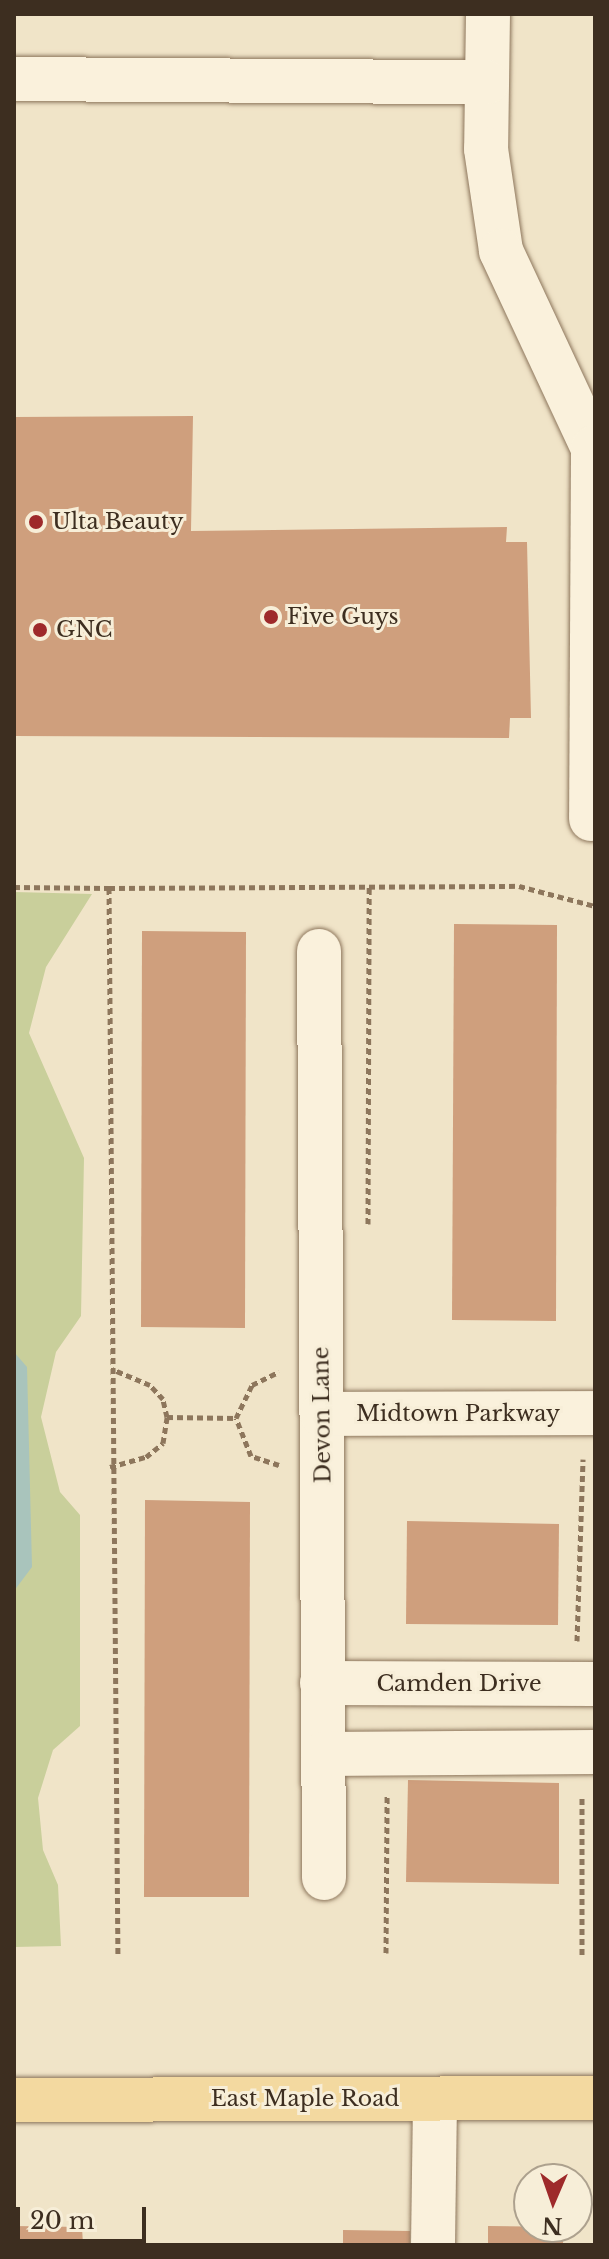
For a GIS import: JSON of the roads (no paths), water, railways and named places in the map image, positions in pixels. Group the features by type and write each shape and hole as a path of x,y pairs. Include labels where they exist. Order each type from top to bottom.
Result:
{"main road":[{"name":"East Maple Road","path":"14,2100 595,2098"}],"street":[{"path":"488,14 487,162 501,251 593,448 591,819"},
{"path":"14,79 487,82"},
{"name":"Devon Lane","path":"319,951 324,1878"},
{"name":"Midtown Parkway","path":"322,1414 595,1413"},
{"name":"Camden Drive","path":"322,1683 585,1671"},
{"path":"323,1754 588,1769"},
{"path":"433,2245 435,2100"}],"water":[{"path":"14,1352 27,1367 32,1567 14,1591"}],"place":[{"name":"Ulta Beauty","path":"36,522"},
{"name":"Five Guys","path":"271,617"},
{"name":"GNC","path":"40,630"}]}
